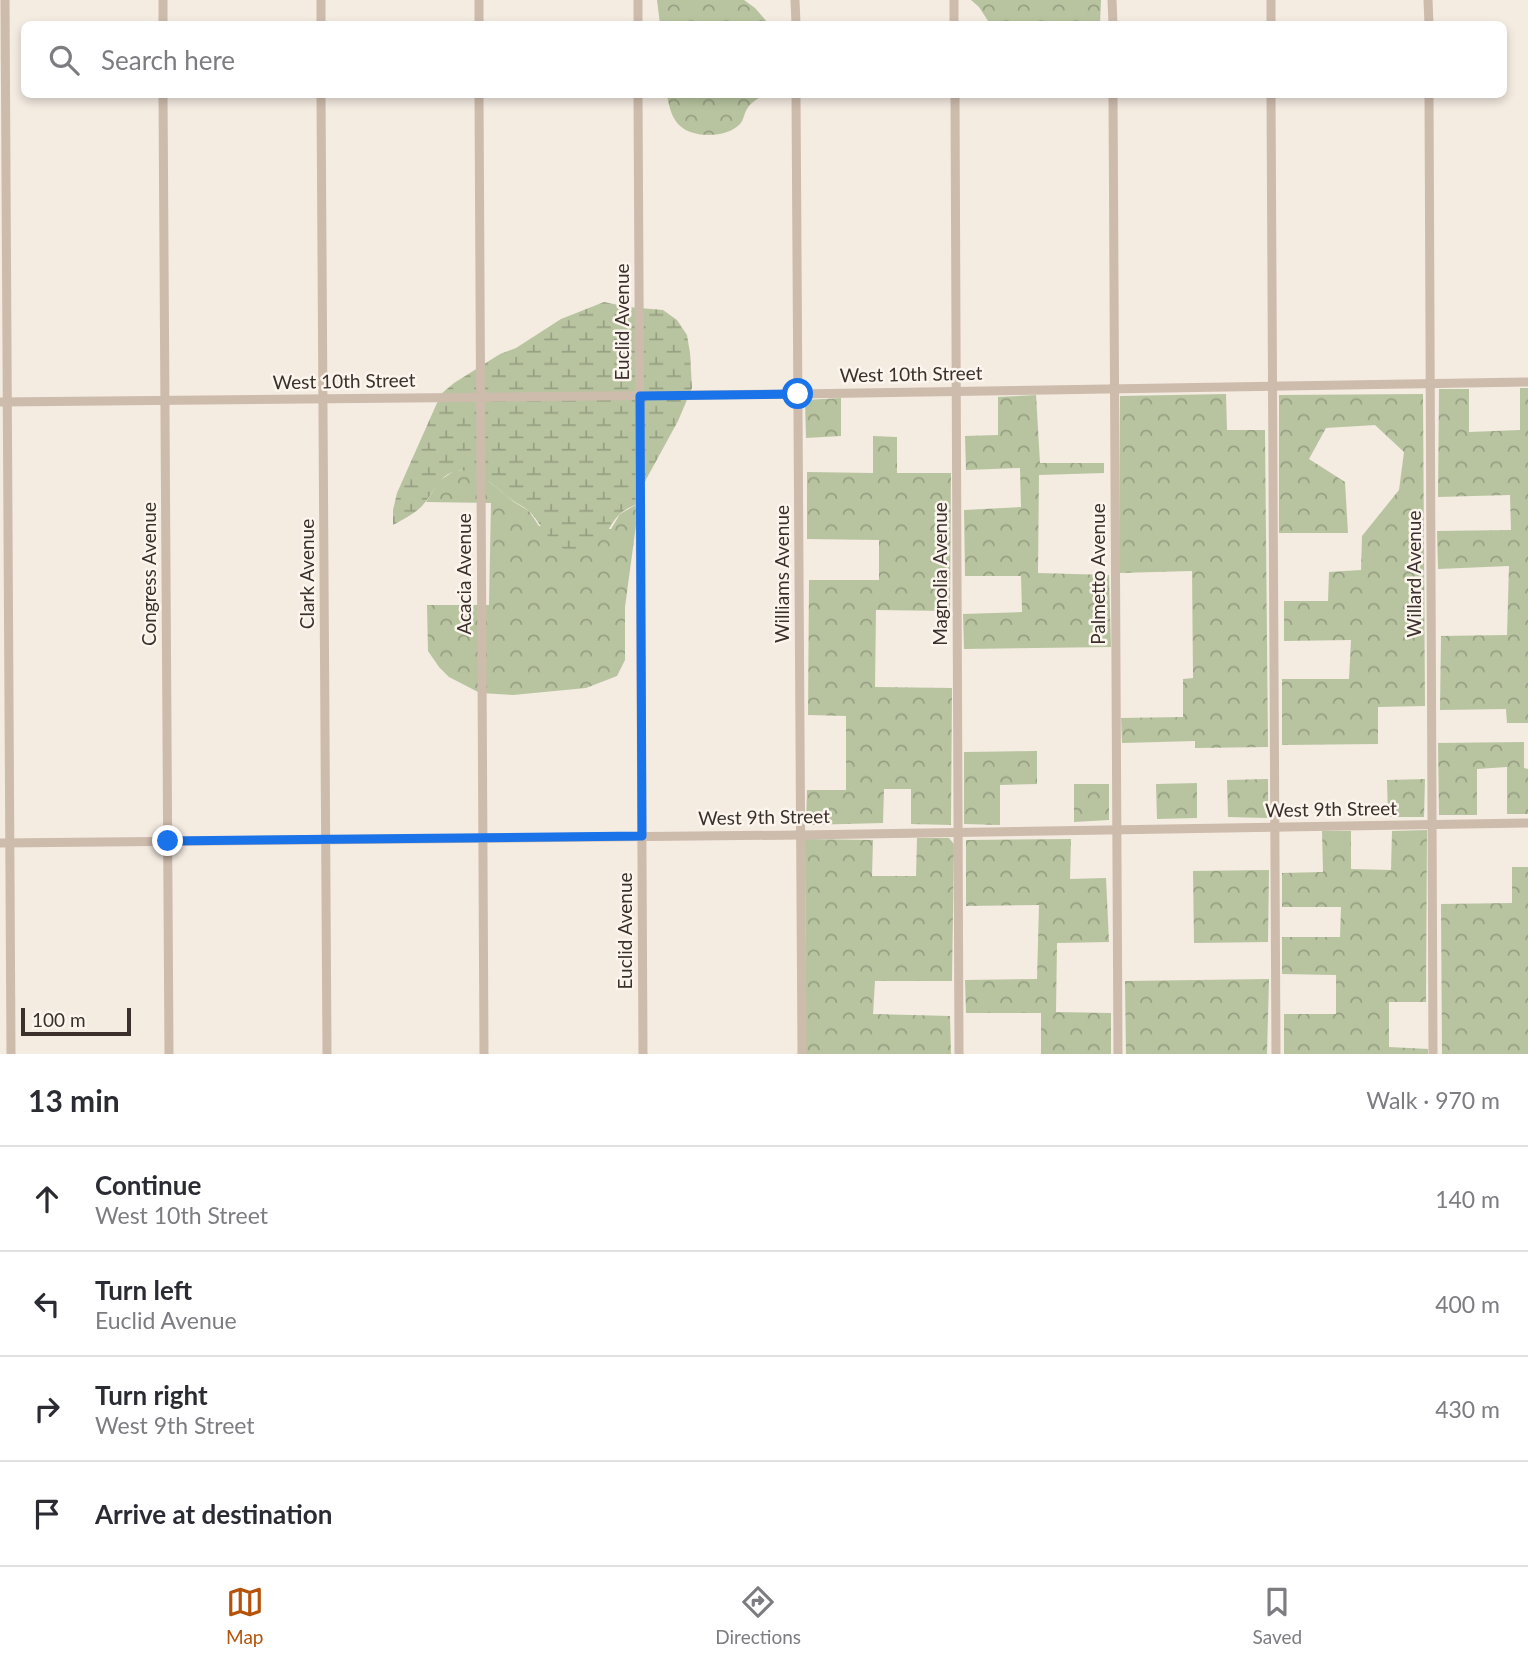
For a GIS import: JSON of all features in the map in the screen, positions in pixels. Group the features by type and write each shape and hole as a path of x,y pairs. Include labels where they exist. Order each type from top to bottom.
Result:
{"street":[{"path":"5,0 5,843 11,1054"},
{"path":"163,0 163,21"},
{"path":"321,0 321,21"},
{"path":"479,0 479,21"},
{"path":"638,0 638,21"},
{"path":"795,0 796,21"},
{"path":"954,0 954,21"},
{"path":"1112,0 1113,21"},
{"path":"1271,0 1271,21"},
{"path":"1428,0 1429,21"},
{"name":"Congress Avenue","path":"163,98 169,1054"},
{"name":"Clark Avenue","path":"321,98 327,1054"},
{"name":"Acacia Avenue","path":"479,98 484,1054"},
{"name":"Euclid Avenue","path":"638,98 643,1054"},
{"name":"Williams Avenue","path":"796,98 802,1054"},
{"name":"Magnolia Avenue","path":"955,98 960,1054"},
{"name":"Palmetto Avenue","path":"1113,98 1118,1054"},
{"path":"1271,98 1276,1054"},
{"name":"Willard Avenue","path":"1429,98 1433,1054"},
{"name":"West 10th Street","path":"4,402 798,394 1528,382"},
{"name":"West 9th Street","path":"5,843 801,835 1528,823"}],"green space":[{"path":"657,0 744,0 766,21 660,21"},
{"path":"971,0 1101,0 1100,21 988,21"},
{"path":"668,98 759,98 748,107 741,122 734,129 710,135 685,130 676,122"},
{"path":"604,302 663,310 677,320 687,335 692,388 678,421 643,485 639,503 620,514 597,544 591,548 573,551 557,545 530,512 487,480 473,473 457,471 440,481 420,508 393,525 397,493 441,394 500,354 516,348 561,319"},
{"path":"1520,388 1528,388 1528,723 1507,723 1506,709 1440,710 1441,636 1507,635 1509,566 1438,569 1437,531 1511,530 1510,495 1438,497 1439,389 1469,389 1469,432 1520,430"},
{"path":"1226,394 1227,430 1265,430 1268,747 1195,748 1195,741 1122,743 1121,718 1183,717 1183,679 1193,678 1192,571 1119,573 1120,396"},
{"path":"1423,394 1425,706 1378,707 1378,744 1282,745 1282,679 1349,679 1351,640 1284,641 1284,601 1328,601 1329,572 1361,570 1362,536 1399,490 1404,452 1375,425 1326,428 1309,459 1345,482 1348,533 1279,533 1279,395"},
{"path":"1036,395 1040,463 1104,463 1104,473 1039,475 1038,573 1109,575 1111,647 964,649 963,614 1022,612 1021,576 965,576 964,510 1021,507 1020,468 966,470 965,436 998,435 998,397"},
{"path":"841,398 841,436 806,438 805,400"},
{"path":"873,436 897,437 897,473 951,473 950,611 876,610 875,687 952,688 951,825 911,824 911,789 884,789 883,823 806,825 807,790 846,790 846,716 808,715 809,580 879,580 879,540 807,539 807,472 873,473"},
{"path":"454,471 471,471 486,479 529,511 539,526 611,529 620,514 639,503 625,607 625,660 617,676 586,688 513,695 480,693 449,677 439,667 428,651 427,605 489,605 491,503 426,502 439,481"},
{"path":"1524,742 1524,768 1528,769 1528,814 1507,814 1507,767 1477,769 1477,815 1439,815 1438,743"},
{"path":"1037,751 1037,784 1000,785 1000,825 964,824 964,752"},
{"path":"1268,779 1268,818 1228,817 1227,780"},
{"path":"1425,779 1424,817 1388,817 1387,780"},
{"path":"1197,783 1197,818 1157,819 1156,784"},
{"path":"1074,784 1109,784 1109,820 1074,822"},
{"path":"1427,830 1426,1002 1389,1002 1389,1047 1428,1049 1428,1054 1284,1054 1284,1014 1336,1014 1336,975 1282,974 1282,937 1340,937 1341,907 1282,907 1282,873 1323,872 1322,831 1351,831 1351,869 1391,870 1392,831"},
{"path":"917,838 949,838 954,844 952,981 875,981 873,1014 950,1016 951,1054 806,1054 805,839 873,840 872,876 916,876"},
{"path":"1071,839 1070,879 1106,878 1109,942 1057,943 1056,1012 1111,1013 1111,1054 1041,1054 1041,1013 966,1013 965,980 1037,979 1039,905 966,906 966,840"},
{"path":"1512,867 1528,867 1528,1054 1442,1054 1441,904 1512,903"},
{"path":"1269,870 1268,942 1194,943 1193,871"},
{"path":"1269,979 1267,1054 1126,1054 1125,981"}],"route":[{"path":"168,841 642,836 640,396 798,394"}]}
